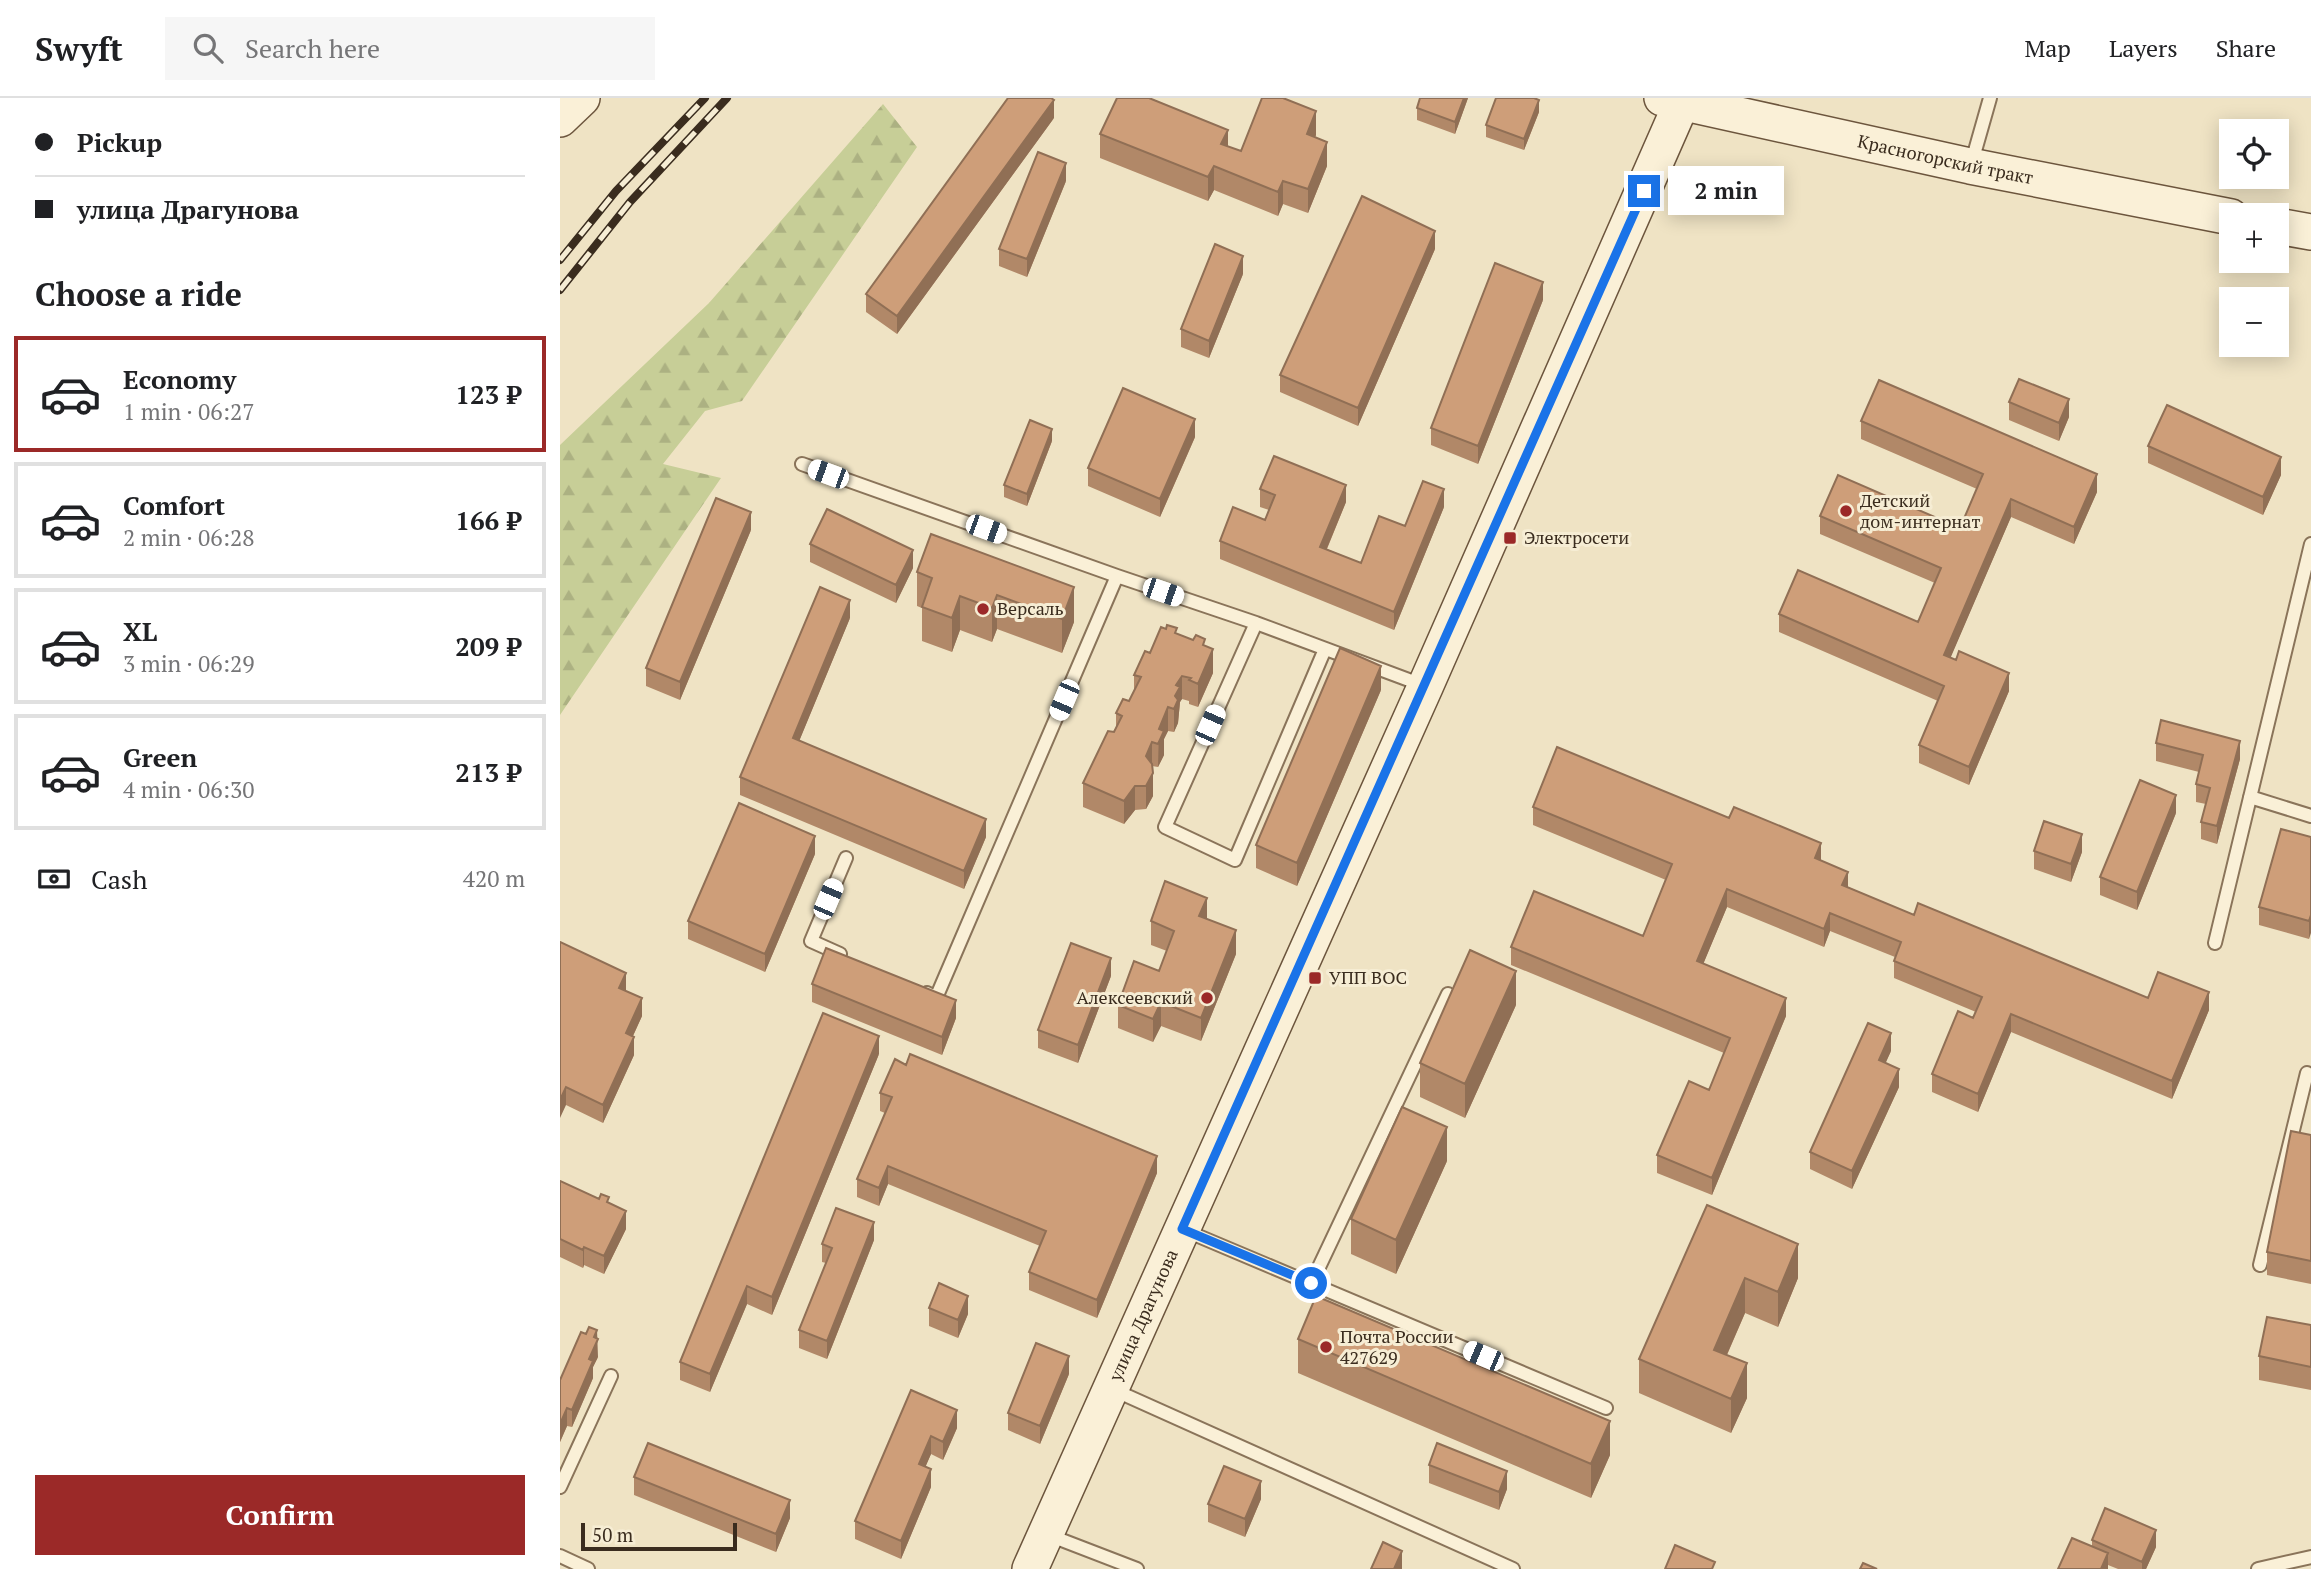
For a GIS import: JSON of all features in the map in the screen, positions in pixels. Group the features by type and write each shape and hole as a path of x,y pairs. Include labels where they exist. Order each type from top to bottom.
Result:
{"main road":[{"path":"560,119 582,98"},
{"name":"Красногорский тракт","path":"1681,101 1970,166 2219,215"},
{"name":"улица Драгунова","path":"1030,1569 1425,687 1681,101"},
{"path":"2289,228 2311,232"}],"lane":[{"path":"1970,166 1990,98"},
{"path":"802,464 1256,623 1425,687"},
{"path":"2215,943 2311,544"},
{"path":"911,986 936,998 1117,576"},
{"path":"1256,623 1165,827 1235,860 1325,649"},
{"path":"2250,797 2311,816"},
{"path":"846,858 811,941 849,958"},
{"path":"1311,1283 1448,994"},
{"path":"2260,1265 2311,1058"},
{"path":"1182,1229 1606,1408"},
{"path":"560,1487 611,1376"},
{"path":"1111,1389 1513,1569"},
{"path":"1046,1534 1137,1569"},
{"path":"560,1556 588,1569"},
{"path":"2258,1569 2311,1558"}],"green space":[{"path":"883,104 917,147 742,401 705,411 663,464 721,478 560,715 560,445 709,303"}],"building":[{"path":"1008,98 1054,100 897,316 866,294"},
{"path":"1117,98 1149,98 1228,130 1221,144 1241,151 1262,98 1283,98 1316,111 1307,134 1327,142 1308,189 1283,181 1278,192 1214,166 1208,177 1100,134"},
{"path":"1420,98 1464,98 1455,122 1417,108"},
{"path":"1496,98 1539,100 1524,139 1486,125"},
{"path":"1038,152 1066,163 1027,259 999,249"},
{"path":"1362,196 1435,231 1358,408 1280,375"},
{"path":"1215,244 1243,256 1209,341 1181,329"},
{"path":"1495,263 1543,282 1478,446 1431,428"},
{"path":"2019,379 2069,399 2059,423 2009,402"},
{"path":"1879,380 2097,474 2074,527 2011,499 1944,655 1956,660 1959,651 2009,673 1969,767 1919,745 1944,686 1779,614 1798,570 1918,622 1941,568 1820,516 1838,475 1960,528 1983,474 1861,421"},
{"path":"1123,388 1195,419 1160,499 1088,468"},
{"path":"2167,405 2281,457 2263,497 2148,446"},
{"path":"1030,420 1052,429 1027,494 1004,485"},
{"path":"1274,456 1346,485 1320,547 1361,563 1379,516 1405,526 1423,481 1444,489 1394,612 1220,541 1233,507 1265,520 1275,495 1260,489"},
{"path":"716,498 751,512 680,682 646,668"},
{"path":"827,509 913,550 896,585 810,544"},
{"path":"931,534 1074,587 1062,619 997,595 992,608 960,596 952,618 922,607 932,578 917,572"},
{"path":"820,587 850,600 793,738 986,819 964,871 740,777"},
{"path":"1167,625 1177,628 1175,633 1193,640 1196,635 1205,639 1203,645 1213,649 1198,684 1189,680 1191,678 1182,676 1176,685 1180,687 1175,696 1178,700 1174,709 1168,707 1159,729 1164,731 1158,744 1152,742 1146,756 1152,764 1153,773 1146,786 1135,786 1124,801 1083,783 1108,731 1114,732 1122,716 1116,713 1123,699 1129,701 1141,677 1134,675 1145,651 1150,653 1161,627 1166,629"},
{"path":"1340,648 1381,666 1297,863 1256,845"},
{"path":"2161,720 2240,741 2217,826 2201,822 2210,788 2196,784 2203,755 2156,743"},
{"path":"1557,747 1729,818 1734,807 1821,843 1815,858 1848,872 1842,885 1914,915 1918,903 2148,998 2158,972 2209,992 2172,1081 2011,1014 1978,1094 1932,1074 1958,1011 1973,1018 1982,997 1894,961 1901,942 1830,913 1824,929 1727,889 1697,961 1786,998 1712,1178 1657,1155 1689,1081 1709,1090 1730,1038 1511,947 1534,891 1643,936 1672,864 1533,807"},
{"path":"2140,780 2176,795 2137,892 2100,877"},
{"path":"739,803 815,836 765,954 688,921"},
{"path":"2044,821 2082,834 2071,864 2034,851"},
{"path":"2281,829 2311,837 2309,921 2259,907"},
{"path":"1165,881 1207,898 1199,916 1236,930 1201,1018 1161,1002 1153,1019 1118,1005 1134,961 1159,971 1174,931 1151,921"},
{"path":"560,942 626,973 619,988 642,998 626,1033 634,1037 603,1105 566,1087 560,1100"},
{"path":"1071,943 1111,958 1078,1045 1038,1030"},
{"path":"826,948 956,1000 942,1037 812,984"},
{"path":"1470,950 1516,971 1465,1084 1420,1063"},
{"path":"823,1013 879,1036 772,1297 747,1286 710,1374 680,1362"},
{"path":"1868,1023 1891,1033 1879,1060 1899,1069 1852,1171 1810,1152"},
{"path":"910,1054 1157,1156 1097,1300 1029,1272 1046,1231 888,1166 879,1188 857,1179 892,1097 880,1093 895,1059 906,1065"},
{"path":"1402,1107 1447,1127 1396,1240 1351,1219"},
{"path":"2291,1131 2311,1135 2311,1261 2267,1252"},
{"path":"560,1181 599,1199 601,1194 609,1197 607,1202 626,1211 604,1256 560,1239"},
{"path":"1707,1205 1798,1244 1778,1292 1745,1278 1714,1350 1747,1363 1731,1399 1639,1359"},
{"path":"836,1208 874,1222 827,1341 799,1330 832,1248 822,1244"},
{"path":"939,1283 968,1296 958,1320 929,1308"},
{"path":"1316,1296 1610,1421 1591,1464 1298,1339"},
{"path":"2267,1317 2311,1325 2311,1367 2259,1356"},
{"path":"589,1327 597,1330 594,1337 598,1339 589,1359 593,1361 572,1410 567,1408 560,1424 560,1380 581,1332 586,1334"},
{"path":"1036,1343 1069,1356 1040,1426 1008,1413"},
{"path":"911,1390 957,1410 943,1442 931,1436 919,1464 931,1469 901,1541 855,1521"},
{"path":"648,1443 790,1500 776,1534 634,1477"},
{"path":"1437,1443 1507,1471 1499,1492 1429,1465"},
{"path":"1224,1466 1261,1481 1245,1519 1208,1504"},
{"path":"2105,1508 2156,1530 2142,1562 2092,1540"},
{"path":"2072,1538 2108,1553 2101,1569 2058,1569"},
{"path":"1383,1542 1402,1551 1394,1569 1371,1569"},
{"path":"1675,1545 1715,1562 1712,1569 1665,1569"},
{"path":"1863,1563 1877,1569 1860,1569"}],"railway":[{"path":"560,260 616,191 705,98"},
{"path":"560,290 630,202 727,98"}],"place":[{"name":"Детский дом-интернат","path":"1846,511"},
{"name":"Электросети","path":"1510,538"},
{"name":"Версаль","path":"983,609"},
{"name":"УПП ВОС","path":"1315,978"},
{"name":"Алексеевский","path":"1207,998"},
{"name":"Почта России 427629","path":"1326,1347"}],"route":[{"path":"1311,1283 1182,1229 1644,191"}]}
